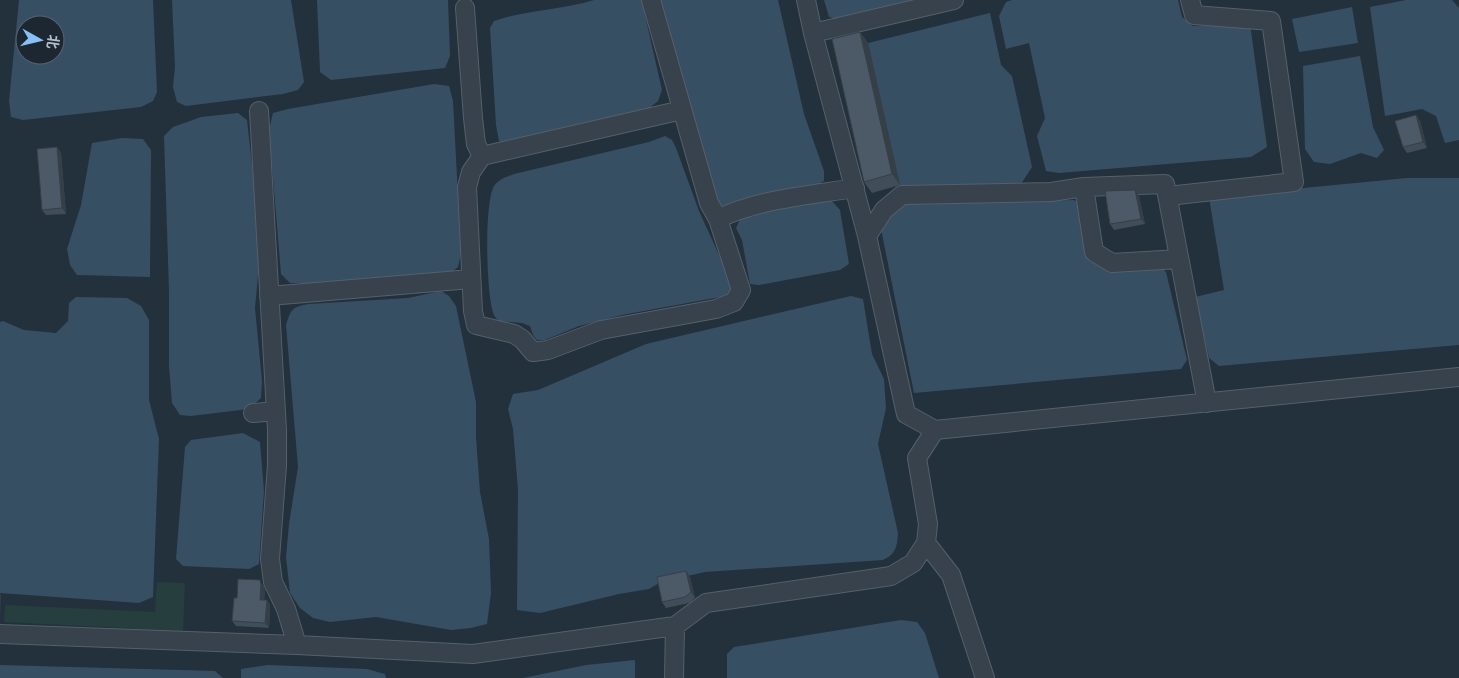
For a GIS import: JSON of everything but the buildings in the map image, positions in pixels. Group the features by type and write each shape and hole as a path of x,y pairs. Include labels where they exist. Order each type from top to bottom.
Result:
{"street":[{"path":"651,0 709,203 718,219 736,269 741,290 734,302 716,308 601,330 548,350 532,352 522,339 514,334 476,325 472,312 467,187 471,172 482,156 682,110"},
{"path":"806,0 867,236 906,414 934,430 1207,404 1459,376"},
{"path":"813,33 954,0"},
{"path":"1168,196 1294,182 1271,21 1194,15 1190,0"},
{"path":"465,8 472,118 476,144 482,156"},
{"path":"258,111 276,411 276,465 270,559 273,582 286,609 297,645"},
{"path":"867,236 884,210 902,195 1051,192 1084,187 1165,184 1207,404"},
{"path":"1084,187 1094,252 1112,263 1180,259"},
{"path":"718,219 757,204 855,188"},
{"path":"269,296 471,279"},
{"path":"253,413 276,411"},
{"path":"0,634 297,645 473,654 675,626 706,603 891,576 913,563 926,543 928,524 917,458 934,430"},
{"path":"926,543 951,576 985,678"},
{"path":"674,678 675,626"}],"green space":[{"path":"157,582 185,583 183,631 4,622 5,605 155,612"}],"water":[{"path":"19,0 153,0 157,92 153,101 141,107 23,120 11,117 9,101 15,40 15,65 65,65 65,15 18,15"},
{"path":"172,0 291,0 304,82 298,90 283,94 186,106 177,102 173,87 175,67"},
{"path":"317,0 448,0 450,56 445,68 331,80 320,72"},
{"path":"594,0 641,0 662,90 658,101 648,109 574,128 515,146 499,141 496,125 490,28 494,21 518,14"},
{"path":"660,0 778,0 804,114 824,171 824,181 808,189 758,196 729,207 720,205 714,197 673,55"},
{"path":"824,0 927,0 843,20 829,17"},
{"path":"1012,0 1178,0 1182,17 1193,26 1250,24 1267,147 1251,157 1059,173 1046,171 1037,136 1045,118 1029,43 1006,49 999,16 1006,2"},
{"path":"1406,0 1452,0 1459,8 1459,140 1445,143 1436,116 1422,109 1385,116 1370,7"},
{"path":"1352,7 1358,43 1299,52 1292,19"},
{"path":"990,13 1001,65 1012,76 1032,167 1021,184 900,186 868,43"},
{"path":"1360,56 1373,127 1384,150 1377,158 1361,153 1330,164 1314,162 1305,149 1303,66"},
{"path":"434,84 449,86 453,101 461,253 458,267 448,275 313,284 290,283 281,274 269,130 273,113"},
{"path":"238,113 247,120 255,192 259,265 255,308 262,381 261,398 249,409 191,416 180,415 172,403 169,366 169,291 164,136 173,127 201,117"},
{"path":"665,136 672,140 676,148 699,211 725,268 733,278 731,295 622,315 579,326 545,340 537,340 530,326 522,323 498,321 491,305 487,250 487,229 494,186 503,178 514,174 649,142"},
{"path":"122,138 143,139 151,150 150,277 77,275 70,265 67,249 81,205 92,143"},
{"path":"1407,178 1459,178 1459,345 1219,366 1209,358 1195,297 1224,290 1209,197"},
{"path":"831,200 840,210 849,264 840,270 759,285 750,284 742,240 736,228 741,217 751,212"},
{"path":"919,200 953,202 1074,200 1081,204 1088,255 1157,263 1166,272 1187,360 1181,369 914,393 881,229 899,204"},
{"path":"441,291 449,296 456,306 476,402 476,437 480,492 489,539 491,593 487,624 451,630 376,617 330,622 313,618 300,608 290,593 286,557 298,467 286,325 289,315 299,306 309,304 408,298"},
{"path":"851,296 863,299 872,354 884,379 886,408 878,444 898,533 896,546 891,555 883,560 705,572 661,582 649,589 619,594 540,613 517,610 518,490 513,429 508,409 513,394 538,390 646,344"},
{"path":"76,297 127,298 141,306 149,320 149,400 159,439 153,597 139,603 0,593 0,322 3,321 24,330 56,333 68,321 69,303"},
{"path":"243,433 260,442 264,491 259,564 249,569 183,566 176,559 185,447 191,440"},
{"path":"901,620 917,622 925,633 939,678 727,678 727,654 734,647"},
{"path":"635,660 635,678 523,678 586,665"},
{"path":"0,665 215,671 223,678 0,678"},
{"path":"268,665 367,669 385,674 386,678 241,678 241,669"}]}
